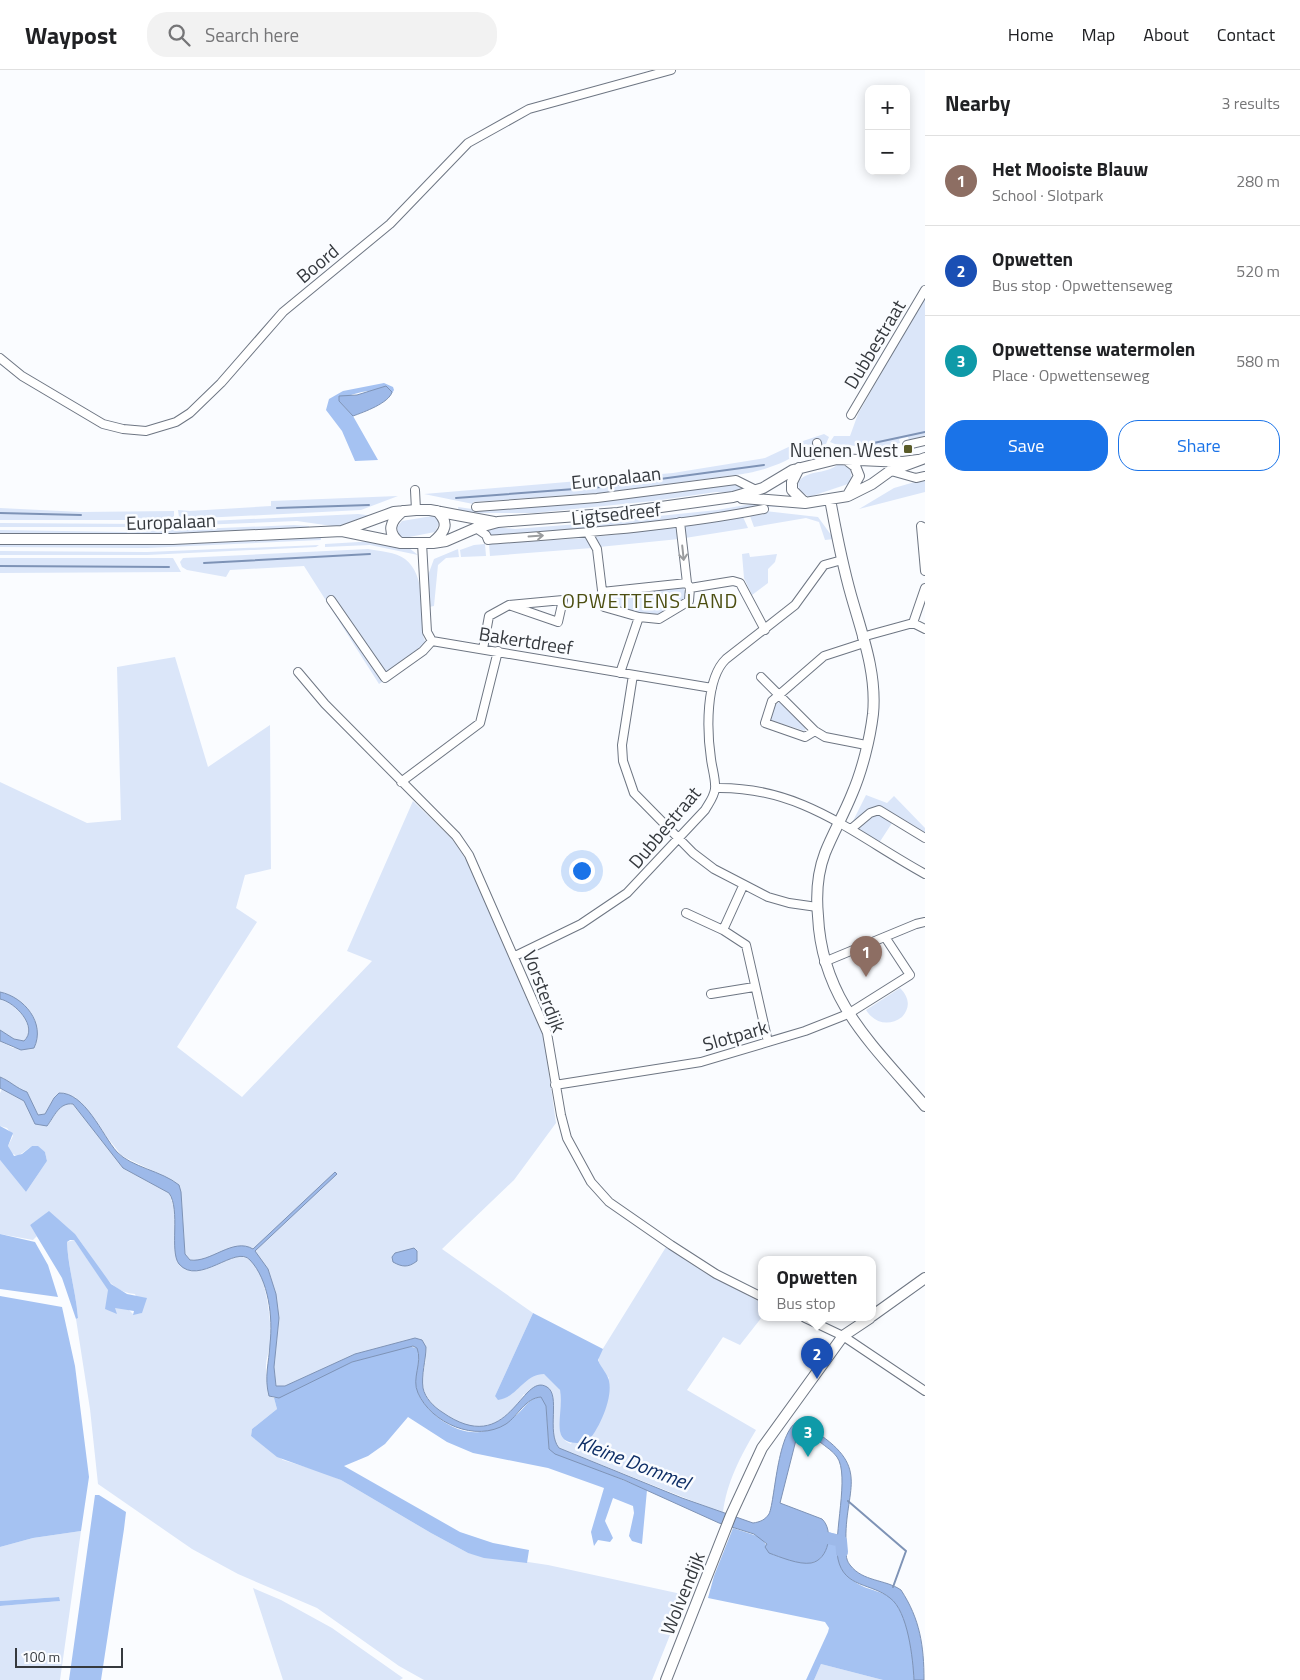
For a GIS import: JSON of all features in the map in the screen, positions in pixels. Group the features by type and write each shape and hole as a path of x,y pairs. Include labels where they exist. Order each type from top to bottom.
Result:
{"main road":[{"path":"847,460 903,462 921,459"},
{"path":"848,496 872,484 890,471 921,459"},
{"name":"Europalaan","path":"427,543 446,541 476,528 498,522 618,514 733,498 756,490 799,468 847,460"},
{"path":"847,460 855,466 859,476 848,496"},
{"path":"799,468 792,482 792,490 805,503"},
{"name":"Europalaan","path":"733,498 805,503 848,496"},
{"path":"830,499 834,530 874,685 873,714 853,793 825,854 819,875 817,907 820,944 824,962 837,996 848,1014 925,1106"},
{"path":"416,510 437,511 445,520 446,527 442,534 427,543 401,543 392,533 390,526 396,516 404,511 416,510"},
{"name":"Europalaan","path":"342,531 394,512 404,511"},
{"name":"Europalaan","path":"437,511 498,522"},
{"name":"Europalaan","path":"0,539 163,539 342,531 401,543"},
{"path":"876,1313 925,1278"},
{"path":"843,1336 865,1321"},
{"name":"Wolvendijk","path":"666,1680 729,1520 762,1448 843,1336"}],"street":[{"name":"Boord","path":"0,358 22,376 103,424 146,432 176,422 190,413 222,383 284,312 390,224 468,142 528,108 671,70"},
{"name":"Dubbestraat","path":"850,415 925,290"},
{"path":"906,446 925,441"},
{"path":"817,443 820,463"},
{"path":"890,471 916,478 925,476"},
{"name":"Europalaan","path":"476,507 598,498 736,480 756,490"},
{"path":"415,490 416,510"},
{"name":"Ligtsedreef","path":"476,528 486,535 488,540 588,533 680,522 764,509"},
{"path":"588,533 597,549 604,607 639,617 658,619 689,601 680,522"},
{"path":"925,528 921,526 925,571"},
{"path":"332,600 385,678 423,651 432,640 427,632 426,623 427,543"},
{"name":"Dubbestraat","path":"515,956 581,924 627,893 679,839 712,800 715,788 708,730 712,688 717,672 723,662 795,605 824,566 842,560"},
{"path":"602,592 740,583 765,630"},
{"path":"914,623 925,588"},
{"path":"483,648 489,616 509,605 563,600 558,622 509,605"},
{"path":"620,673 639,617"},
{"path":"815,731 805,737 765,723 772,701 824,656 863,640 914,623 925,629"},
{"name":"Bakertdreef","path":"432,640 712,688"},
{"path":"401,782 480,724 498,651"},
{"name":"Vorsterdijk","path":"298,672 325,704 456,836 469,856 515,956 547,1032 555,1085 567,1138 591,1182 609,1202 716,1274 758,1295"},
{"path":"633,675 622,745 627,779 634,793 679,839 714,869 743,886 788,903 817,907"},
{"path":"761,677 815,731 825,737 866,745"},
{"path":"715,788 762,790 779,795 840,822 924,871"},
{"path":"851,829 870,813 879,810 925,838"},
{"path":"722,930 743,886"},
{"path":"686,913 722,930 746,945 768,1042"},
{"path":"824,962 925,922"},
{"name":"Slotpark","path":"555,1085 701,1062 768,1042 848,1014 910,975 885,937"},
{"path":"711,994 754,987"},
{"path":"811,1321 843,1336 925,1390"}],"shaded area":[{"path":"925,296 925,436 909,440 908,437 899,439 900,443 879,448 830,442 834,436 850,436 858,414"},
{"path":"384,383 393,387 394,390 391,395 392,392 364,392 351,395 339,401 353,416 378,460 355,461 342,431 326,410 329,399 343,391"},
{"path":"386,386 392,392 386,400 376,407 353,416 339,401 339,396 357,395"},
{"path":"824,434 829,437 826,444 821,445 820,441 809,447 809,445 805,444 802,450 787,460 768,468 743,474 600,493 473,502 473,504 424,494 673,473 765,458 797,443"},
{"path":"837,465 843,465 850,469 852,479 848,484 809,497 799,490 798,483 801,479"},
{"path":"925,479 925,492 859,509 894,488"},
{"path":"735,484 746,490 736,493 716,492 653,501 535,513 459,513 458,507 472,509 538,505"},
{"path":"398,496 361,510 182,519 179,517 178,510 190,511 271,506 271,501"},
{"path":"769,501 778,502 779,507 758,507 696,517 492,537 484,529 493,527 515,529 591,523 717,510"},
{"path":"0,508 81,512 174,511 174,516 170,520 0,520"},
{"path":"765,511 818,517 834,539 825,540 819,522 806,518 754,527 750,516 765,514"},
{"path":"358,514 374,516 339,527 297,521 147,527 0,527 0,523 147,524"},
{"path":"432,516 437,518 439,524 435,532 404,538 399,536 397,527 402,521"},
{"path":"743,517 748,528 685,538 684,526"},
{"path":"309,526 309,529 192,535 0,535 0,530 125,532"},
{"path":"677,527 679,539 599,547 594,537"},
{"path":"321,535 321,540 147,548 0,547 0,543 147,544"},
{"path":"586,538 592,548 490,556 489,544"},
{"path":"376,541 409,548 418,555 370,545 325,547 325,544"},
{"path":"485,544 486,556 461,557 460,550 474,545"},
{"path":"319,545 316,547 147,555 0,555 0,551 147,552"},
{"path":"368,549 397,555 405,559 412,566 421,595 423,636 425,641 435,644 379,684 304,566 230,570 226,577 187,570 182,567 180,562 183,558"},
{"path":"458,549 459,557 446,558 438,565 434,606 429,607 427,578 434,559"},
{"path":"749,553 750,557 777,554 775,562 768,569 768,583 752,595 744,578 742,554"},
{"path":"0,558 173,558 181,572 0,573"},
{"path":"684,588 686,598 659,617 607,605 606,596 608,594"},
{"path":"175,657 208,767 270,725 271,869 245,875 236,908 257,922 177,1047 242,1097 372,961 347,951 413,801 453,840 468,863 544,1038 556,1123 514,1180 442,1249 533,1313 495,1396 512,1392 531,1376 547,1375 560,1390 562,1397 561,1434 564,1440 571,1444 609,1378 600,1365 599,1355 666,1247 709,1275 758,1301 759,1321 740,1345 723,1337 687,1390 756,1430 735,1470 727,1491 723,1513 559,1448 554,1442 552,1421 524,1394 508,1414 499,1421 489,1425 468,1425 456,1420 435,1406 425,1394 423,1381 426,1352 422,1341 415,1338 355,1354 285,1386 276,1386 274,1367 279,1318 276,1294 268,1269 253,1249 237,1246 200,1260 190,1260 185,1254 181,1193 174,1181 122,1156 75,1097 59,1093 45,1114 38,1115 27,1092 0,1077 0,1041 13,1048 34,1048 37,1039 37,1029 35,1021 24,1005 17,999 0,992 0,782 87,823 121,820 117,667"},
{"path":"780,702 806,727 805,731 770,720 773,706"},
{"path":"866,795 887,803 894,796 925,828 925,837 877,807 851,825"},
{"path":"874,812 894,820 879,843 855,829"},
{"path":"900,988 908,1002 907,1010 902,1017 887,1023 877,1021 866,1010"},
{"path":"0,992 17,999 30,1012 37,1029 37,1039 34,1048 21,1050 0,1041 0,1030 14,1039 24,1041 29,1029 27,1022 18,1010 0,999"},
{"path":"0,999 18,1010 27,1022 28,1035 24,1041 14,1039 0,1030"},
{"path":"0,1077 27,1092 38,1115 45,1114 59,1093 77,1099 92,1116 117,1152 130,1162 164,1176 179,1185 185,1254 190,1260 206,1258 238,1246 253,1249 335,1172 337,1174 255,1251 268,1269 276,1294 279,1318 274,1367 276,1386 285,1386 355,1354 415,1338 422,1340 426,1347 423,1388 430,1402 442,1412 465,1424 483,1426 498,1421 510,1412 529,1391 538,1385 547,1387 551,1391 553,1398 554,1433 555,1441 559,1448 682,1498 753,1523 766,1518 769,1514 779,1458 790,1429 798,1422 812,1422 816,1432 833,1445 844,1457 850,1469 851,1481 846,1524 847,1560 855,1571 861,1575 895,1586 901,1590 913,1612 920,1633 924,1680 914,1680 908,1636 901,1613 896,1604 883,1593 852,1580 841,1568 837,1548 842,1491 841,1466 834,1453 809,1434 800,1433 797,1436 780,1503 822,1519 826,1524 829,1537 826,1551 817,1561 801,1563 769,1553 765,1547 767,1544 754,1534 719,1523 624,1480 555,1454 549,1449 546,1406 541,1397 530,1401 510,1421 494,1429 468,1430 444,1421 424,1404 418,1393 416,1382 419,1359 417,1348 413,1346 352,1362 279,1398 269,1396 267,1376 271,1334 270,1311 262,1278 250,1260 244,1257 236,1257 207,1269 187,1270 179,1264 176,1258 174,1209 169,1193 123,1168 73,1104 64,1105 60,1108 47,1126 35,1124 24,1101 0,1088"},
{"path":"2,1089 24,1101 30,1111 47,1126 60,1108 64,1105 73,1104 123,1168 169,1193 174,1208 176,1252 192,1270 205,1268 238,1257 251,1260 258,1268 266,1293 270,1320 271,1340 266,1362 267,1383 269,1396 274,1398 277,1409 252,1429 251,1436 283,1460 341,1480 468,1553 548,1565 686,1595 652,1680 424,1680 399,1666 317,1608 238,1574 192,1549 98,1484 90,1409 76,1319 78,1318 77,1308 67,1242 74,1240 109,1290 133,1314 142,1313 135,1294 125,1292 108,1280 82,1243 49,1212 30,1225 37,1236 33,1240 0,1234 0,1160 26,1192 47,1161 45,1152 32,1146 18,1156 10,1153 8,1146 13,1136 7,1128 0,1126 0,1093"},
{"path":"0,1126 13,1133 8,1146 14,1156 22,1154 32,1146 38,1146 45,1152 47,1161 26,1192 0,1160"},
{"path":"49,1211 75,1234 111,1284 127,1294 147,1298 142,1313 133,1315 134,1311 115,1308 117,1314 105,1309 108,1290 74,1240 70,1240 67,1242 77,1308 78,1318 76,1319 62,1278 30,1225"},
{"path":"0,1234 35,1242 48,1265 58,1297 0,1289"},
{"path":"414,1248 417,1251 417,1261 411,1265 399,1265 393,1262 392,1257 395,1253"},
{"path":"0,1296 62,1307 75,1366 89,1477 81,1531 33,1538 0,1547"},
{"path":"533,1313 603,1349 598,1360 608,1378 609,1396 600,1422 587,1442 574,1443 566,1440 561,1435 560,1390 544,1374 531,1378 505,1398 498,1400 495,1396"},
{"path":"407,1346 417,1348 419,1360 417,1385 420,1397 437,1417 453,1427 471,1432 488,1430 515,1416 533,1399 542,1397 546,1405 549,1449 647,1490 642,1544 632,1541 629,1536 634,1513 633,1506 613,1498 605,1521 613,1538 610,1542 598,1540 594,1546 591,1532 604,1488 548,1468 473,1453 447,1442 408,1417 385,1444 368,1456 344,1466 460,1532 493,1543 529,1550 527,1563 484,1558 468,1553 341,1480 277,1457 251,1436 252,1429 277,1409 274,1398 352,1362"},
{"path":"95,1495 99,1495 126,1512 124,1529 101,1680 69,1680"},
{"path":"733,1528 760,1537 774,1555 805,1563 813,1563 820,1558 825,1551 829,1532 838,1535 840,1562 847,1575 853,1581 889,1597 894,1601 904,1618 910,1639 914,1680 883,1680 821,1664 814,1680 806,1680 828,1632 829,1628 825,1622 708,1598 714,1576"},
{"path":"81,1531 60,1680 0,1680 0,1606 59,1601 59,1597 0,1601 0,1547 33,1538"},
{"path":"253,1588 281,1600 332,1628 403,1678 400,1680 283,1680"},
{"path":"59,1597 60,1601 0,1606 0,1601"},
{"path":"821,1664 883,1680 814,1680"}],"waterway":[{"path":"869,444 925,432"},
{"path":"456,498 601,487 764,465"},
{"path":"277,508 369,505"},
{"path":"0,513 81,515"},
{"path":"204,563 370,554"},
{"path":"0,566 169,567"},
{"path":"848,1501 906,1551 893,1587"},
{"name":"Kleine Dommel","path":"813,1535 841,1541 842,1552"}],"place":[{"name":"Nuenen West","path":"908,449"},
{"name":"Het Mooiste Blauw","path":"866,977"},
{"name":"Opwetten","path":"817,1379"},
{"name":"Opwettense watermolen","path":"808,1457"}],"district":[{"name":"OPWETTENS LAND","path":"650,600"}]}
